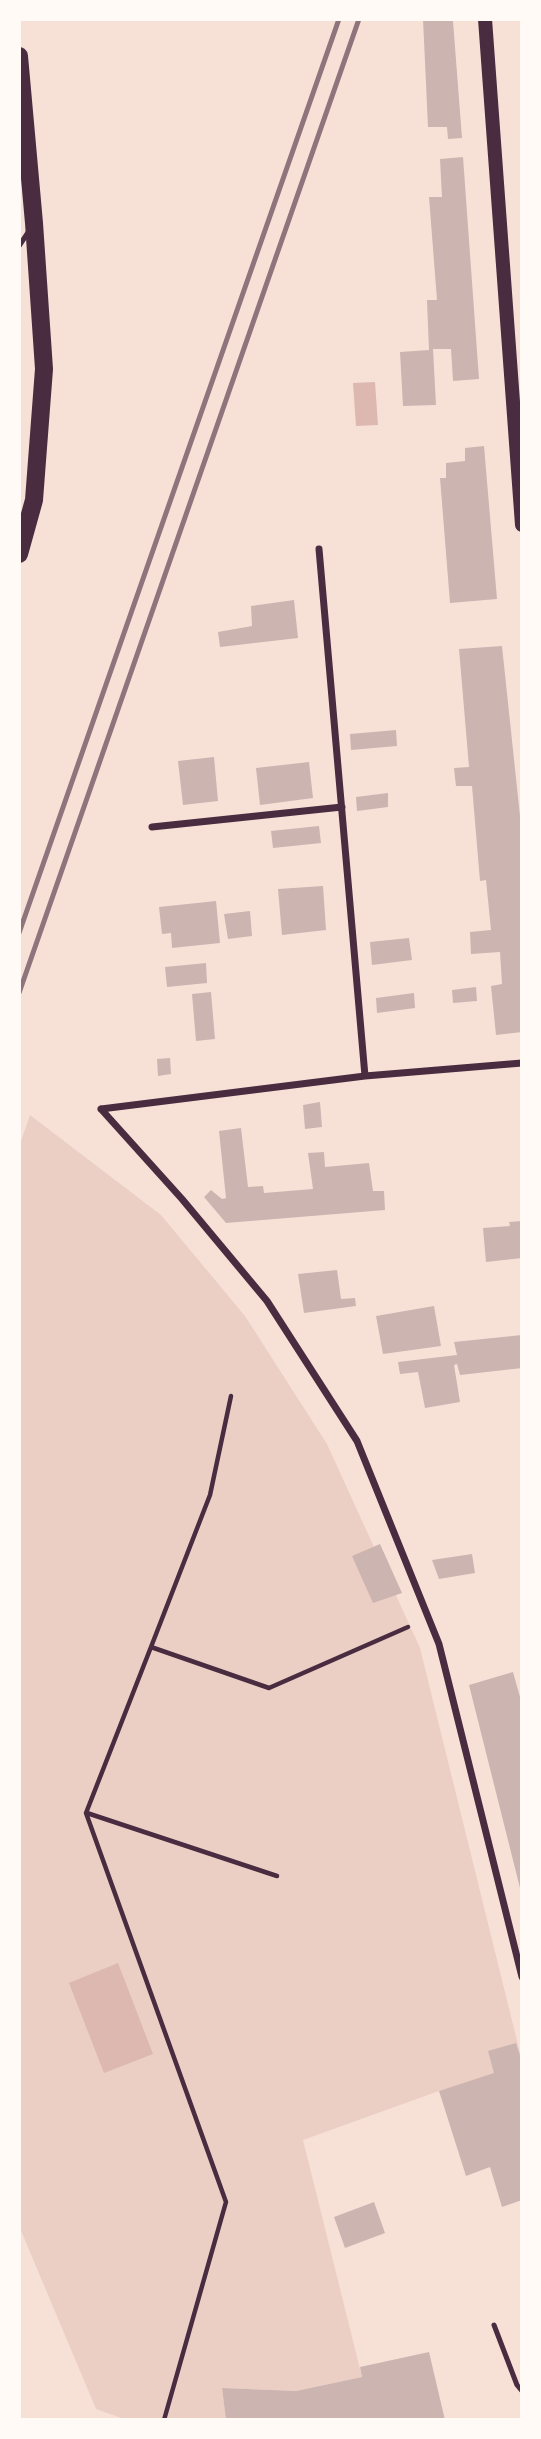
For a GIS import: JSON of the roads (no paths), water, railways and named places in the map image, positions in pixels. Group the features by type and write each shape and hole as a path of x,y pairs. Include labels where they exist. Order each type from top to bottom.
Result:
{"main road":[{"path":"485,19 522,524"},
{"path":"19,56 44,369 34,500 19,554"}],"street":[{"path":"319,549 365,1076"},
{"path":"152,827 342,807"},
{"path":"522,1063 365,1076 101,1109 182,1199 267,1301 357,1441 439,1644 522,1977"}],"lane":[{"path":"19,246 34,223"},
{"path":"494,2325 517,2385 522,2391"}],"railway":[{"path":"19,933 339,19"},
{"path":"19,993 359,19"}]}
